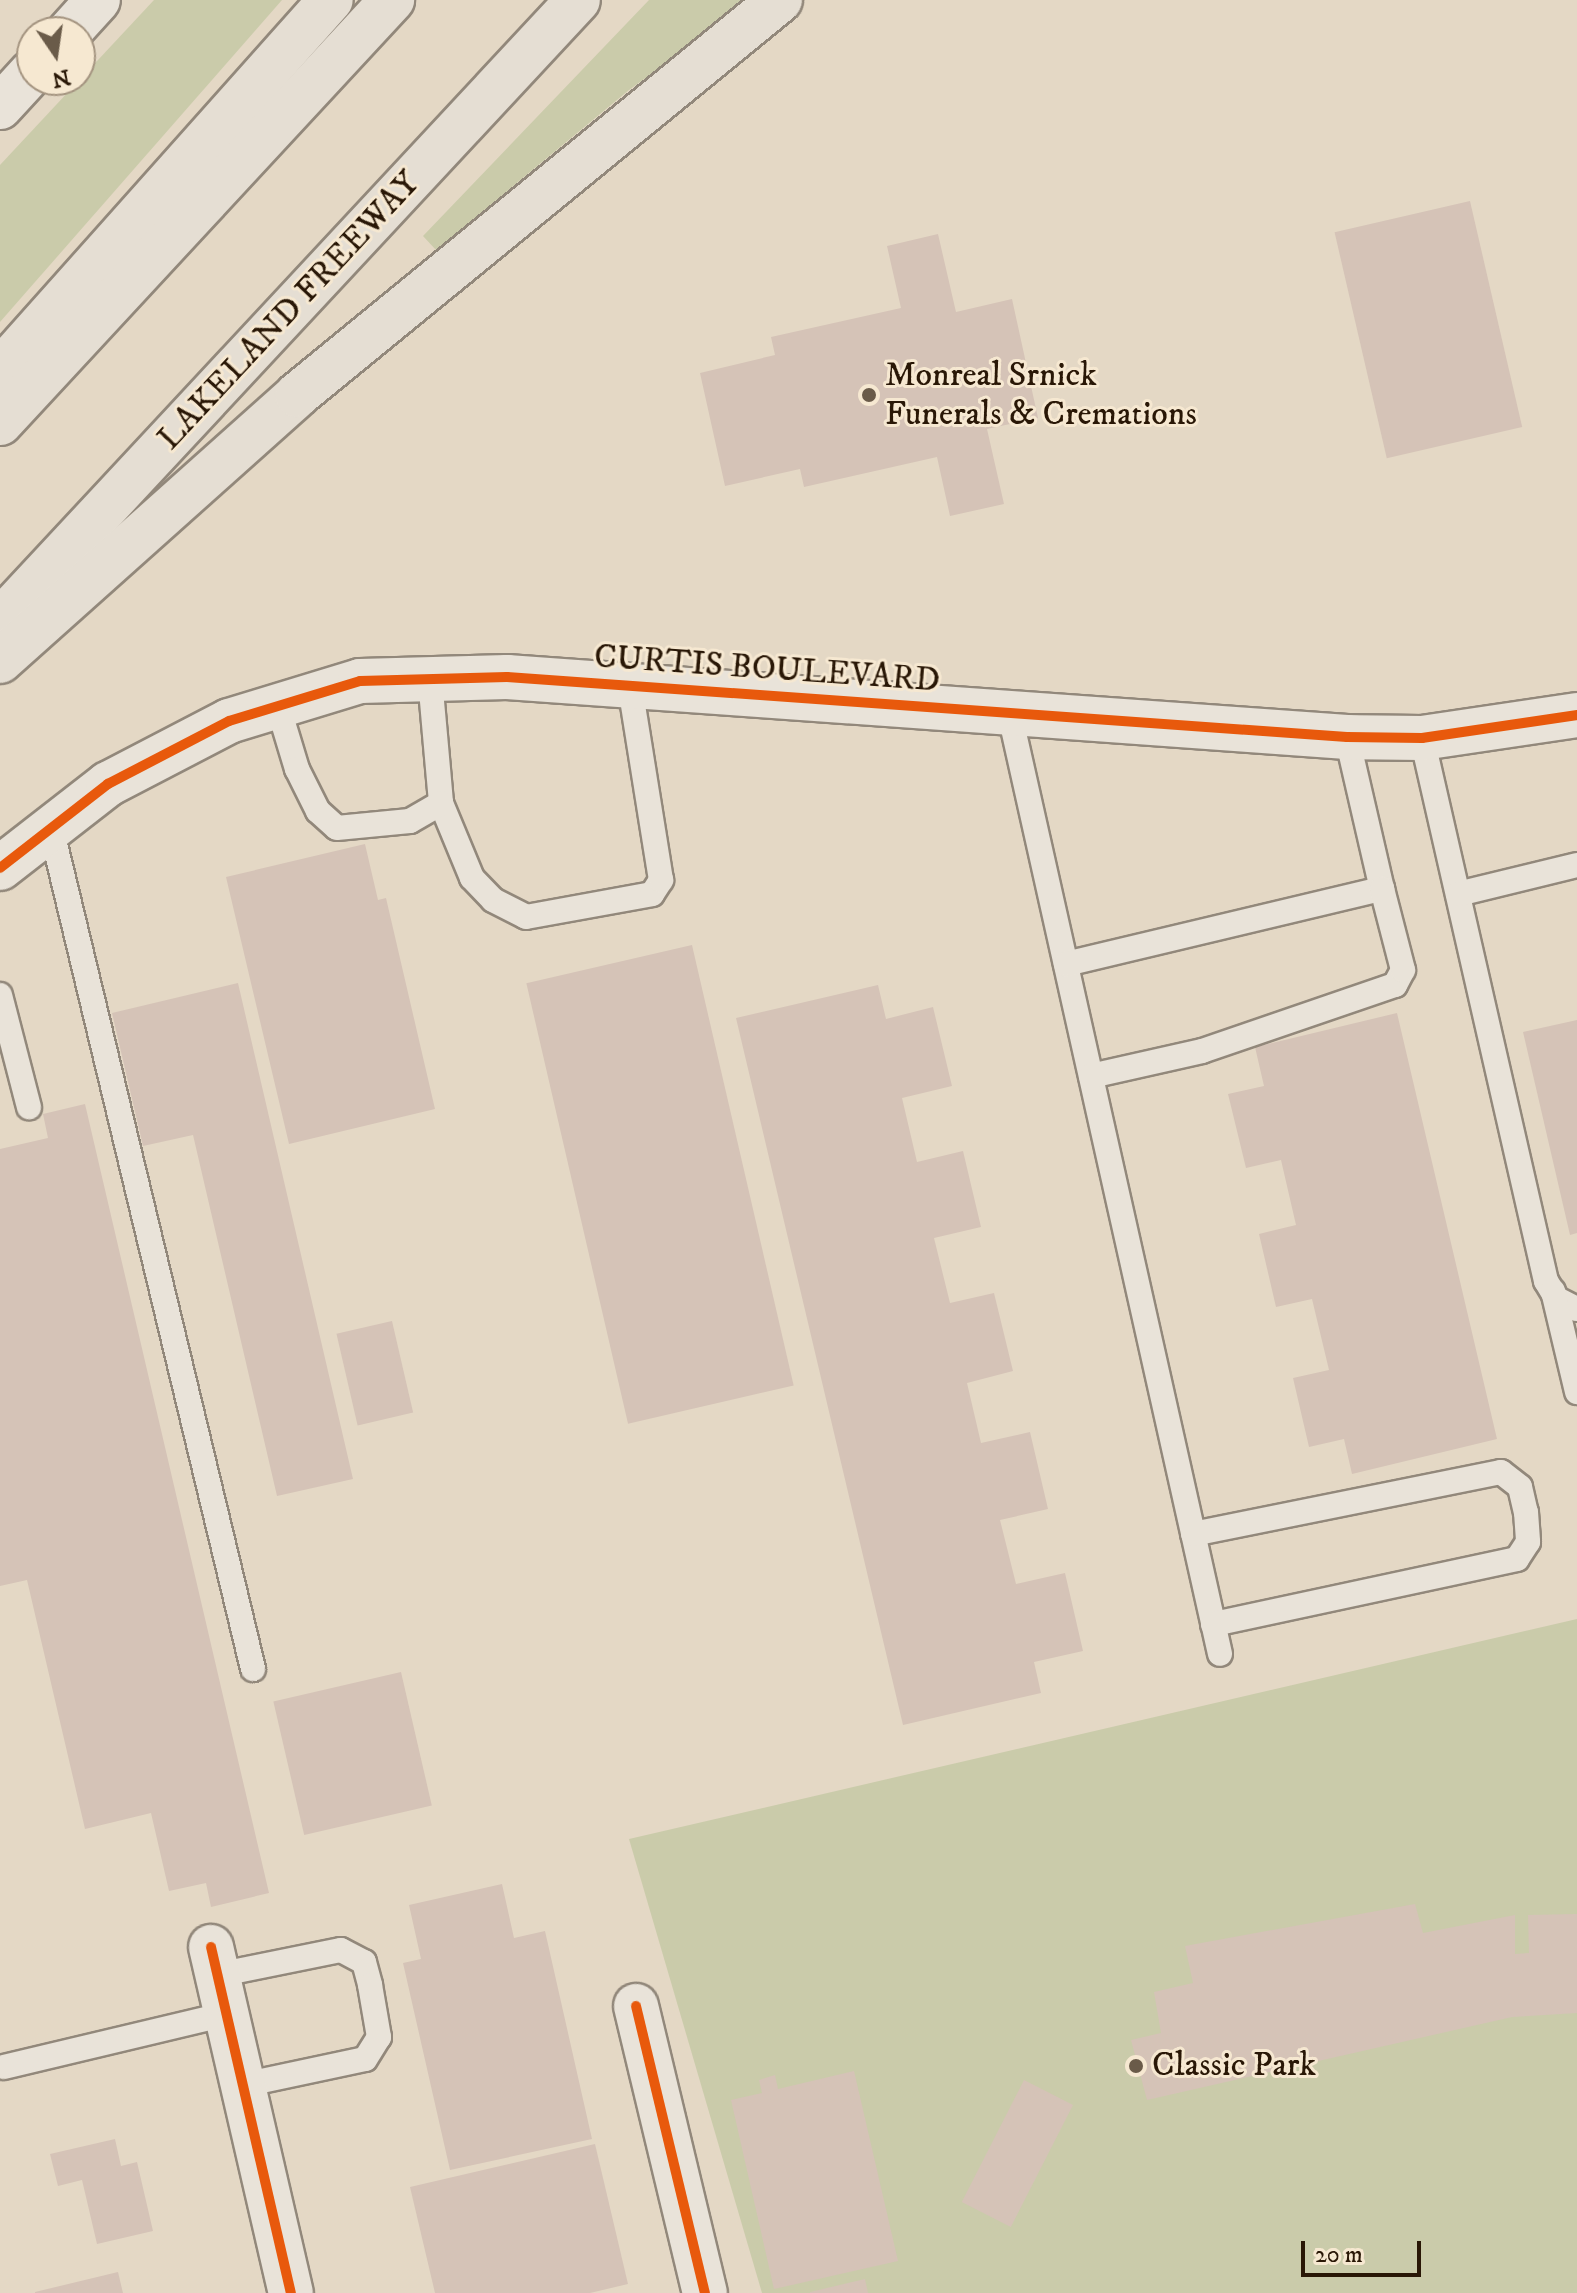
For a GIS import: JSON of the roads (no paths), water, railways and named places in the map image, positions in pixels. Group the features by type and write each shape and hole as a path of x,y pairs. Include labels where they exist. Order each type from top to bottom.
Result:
{"highway":[{"path":"0,371 331,0"},
{"path":"0,423 392,0"},
{"name":"LAKELAND FREEWAY","path":"0,621 578,0"},
{"path":"0,661 297,395 780,0"}],"street":[{"path":"84,16 98,0"},
{"path":"0,107 16,90"},
{"name":"CURTIS BOULEVARD","path":"0,868 108,784 229,721 360,681 430,679 630,687 1347,737 1422,738 1577,715"},
{"path":"218,1979 291,2293"},
{"path":"636,2006 705,2293"}],"lane":[{"path":"430,679 441,803 472,878 493,900 526,917 652,894 662,858 630,687"},
{"path":"278,706 297,769 318,811 337,828 410,821 441,803"},
{"path":"1010,715 1220,1654"},
{"path":"1091,1076 1202,1051 1395,985 1403,970 1347,737"},
{"path":"1422,738 1577,1392"},
{"path":"51,828 253,1669"},
{"path":"1458,894 1577,865"},
{"path":"1066,964 1382,889"},
{"path":"0,995 29,1107"},
{"path":"1553,1291 1577,1309"},
{"path":"1193,1534 1501,1472 1520,1487 1526,1512 1528,1542 1517,1559 1213,1624"},
{"path":"4,2067 218,1979 341,1950 364,1962 379,2037 365,2059 243,2085"}],"place":[{"name":"Monreal Srnick Funerals & Cremations","path":"869,395"},
{"name":"Classic Park","path":"1136,2066"}]}
